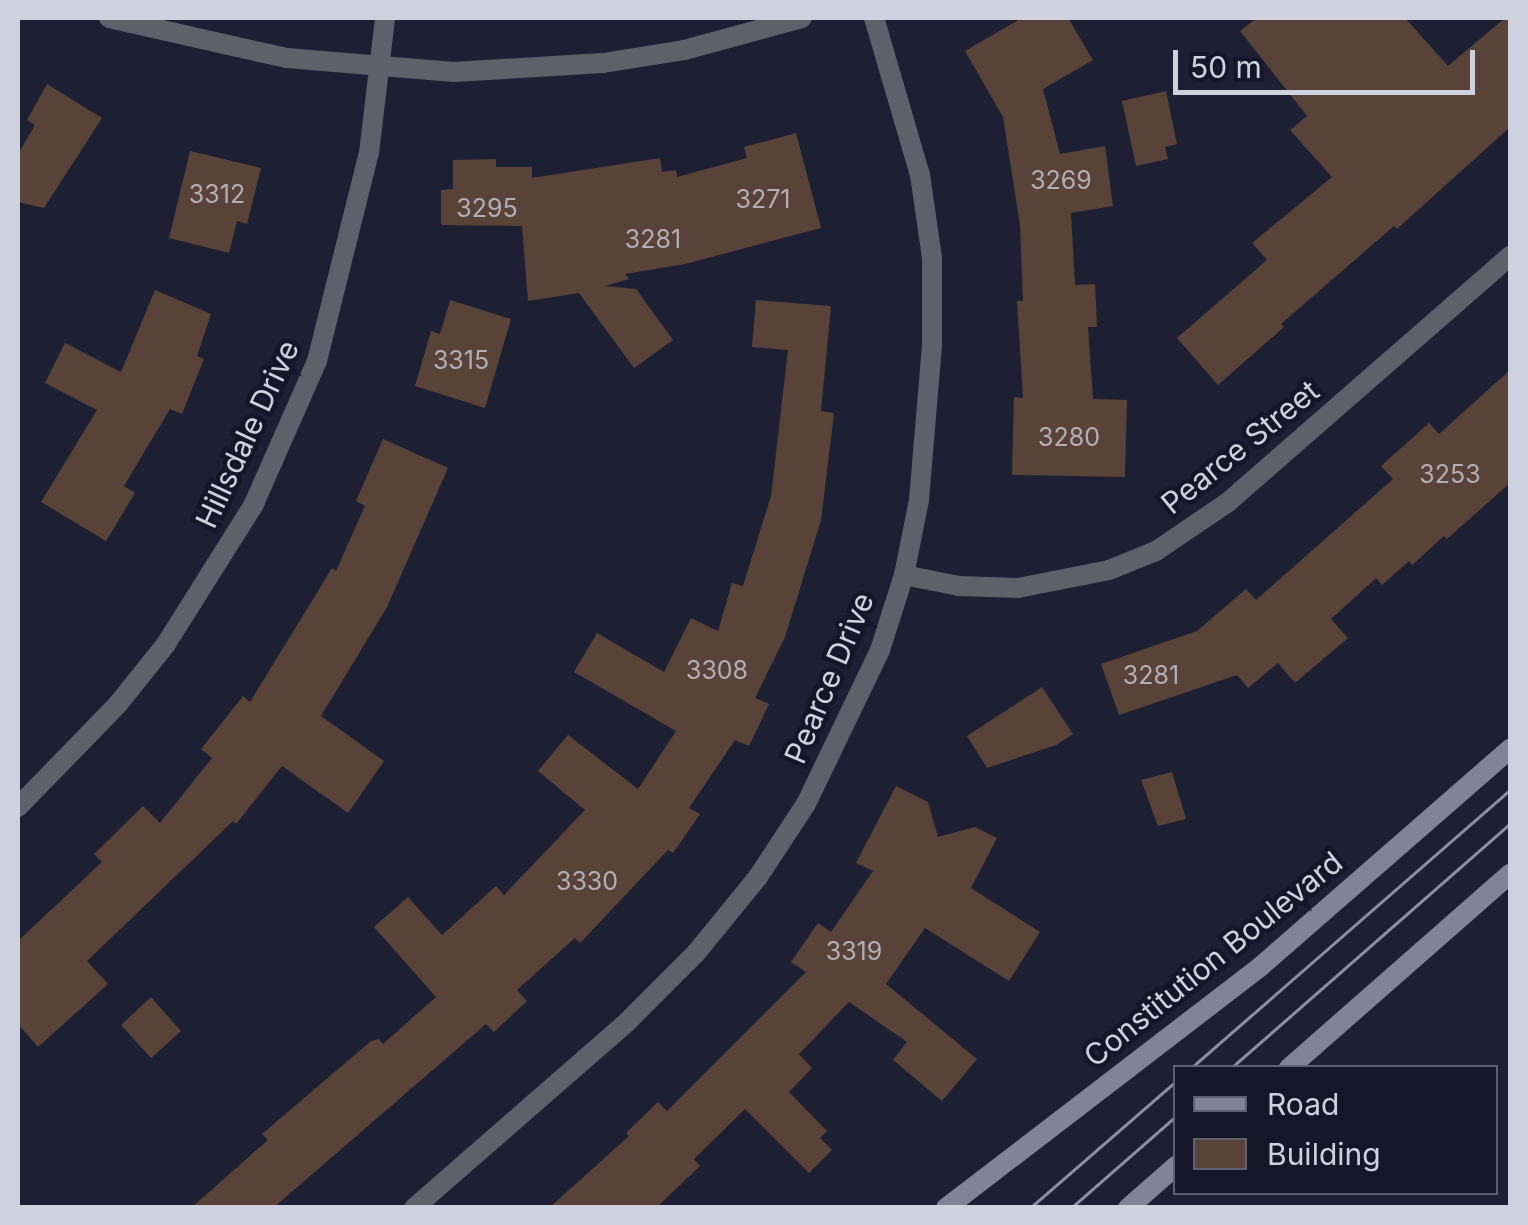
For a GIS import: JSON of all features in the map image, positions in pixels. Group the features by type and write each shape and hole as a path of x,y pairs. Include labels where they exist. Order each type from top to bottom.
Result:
{"main road":[{"name":"Constitution Boulevard","path":"946,1208 1260,966 1510,750"},
{"path":"1292,1065 1510,874"},
{"path":"1128,1208 1173,1169"}],"street":[{"path":"109,18 229,47 379,69 472,72 603,63 684,50 802,18"},
{"name":"Hillsdale Drive","path":"18,807 118,704 166,644 254,506 317,361 356,218 385,18"},
{"name":"Pearce Drive","path":"414,1208 627,1022 696,953 758,877 806,804 880,650 904,575 919,500 932,258 911,139 874,18"},
{"name":"Pearce Street","path":"904,575 959,586 1018,588 1093,574 1156,551 1227,502 1510,256"}],"building":[{"path":"1022,18 1068,18 1093,60 1043,89 1060,154 1105,146 1113,206 1071,213 1075,285 1095,284 1097,327 1088,327 1093,399 1127,400 1125,477 1012,475 1014,397 1023,398 1017,301 1023,301 1020,225 1003,117 965,51"},
{"path":"1257,18 1405,18 1448,66 1505,18 1510,18 1510,127 1397,229 1394,226 1281,324 1284,327 1218,385 1177,338 1267,260 1252,243 1332,177 1290,130 1307,116 1240,31"},
{"path":"47,84 102,118 44,208 18,202 18,154 35,125 27,120"},
{"path":"1166,91 1177,144 1165,147 1168,159 1136,166 1122,101"},
{"path":"796,133 821,228 685,264 625,274 629,279 605,286 636,289 673,340 634,368 579,293 528,301 522,226 441,225 441,190 453,189 453,160 496,159 496,167 532,167 532,178 660,158 662,172 676,170 677,177 747,158 744,147"},
{"path":"190,151 261,168 247,224 237,221 229,253 169,238"},
{"path":"155,290 211,314 197,356 204,359 182,414 170,409 124,486 135,493 106,541 41,502 97,410 45,383 65,343 121,372"},
{"path":"450,300 511,319 485,408 415,386 431,331 440,334"},
{"path":"756,300 831,306 821,411 834,413 821,520 785,637 755,698 769,704 749,746 735,740 689,808 700,814 673,853 668,850 580,943 575,938 517,990 527,1001 494,1032 486,1024 273,1208 191,1208 268,1140 262,1134 371,1041 379,1039 383,1044 436,997 374,927 408,897 442,935 496,886 504,895 585,810 538,771 568,735 638,789 676,731 574,672 597,633 664,672 691,618 718,631 732,583 743,586 771,496 788,350 752,347"},
{"path":"1510,370 1510,483 1447,539 1444,536 1382,585 1376,578 1331,619 1348,638 1295,683 1278,663 1248,688 1237,675 1119,715 1101,664 1197,631 1246,589 1256,600 1393,479 1381,466 1429,423 1439,434"},
{"path":"383,439 448,468 387,607 321,716 384,761 348,813 282,766 236,824 233,821 87,961 108,984 38,1047 18,1024 18,941 102,862 94,854 143,806 160,823 212,758 201,749 243,696 250,702 332,568 336,571 365,506 356,501"},
{"path":"1042,687 1073,734 1056,745 987,768 967,736"},
{"path":"1172,772 1186,819 1158,826 1141,780"},
{"path":"896,786 928,802 938,837 975,827 997,838 971,888 1040,932 1009,981 925,928 886,984 977,1059 942,1101 893,1060 907,1042 849,1002 799,1054 812,1068 789,1092 827,1131 820,1138 832,1150 809,1173 745,1109 694,1159 700,1166 656,1208 549,1208 629,1136 626,1133 658,1102 667,1111 806,972 791,962 818,923 831,932 873,871 856,863"},
{"path":"151,997 181,1031 151,1058 121,1025"}],"tram line":[{"path":"1194,1065 1510,790"},
{"path":"1234,1065 1510,824"},
{"path":"1030,1208 1173,1084"},
{"path":"1071,1208 1173,1119"}]}
